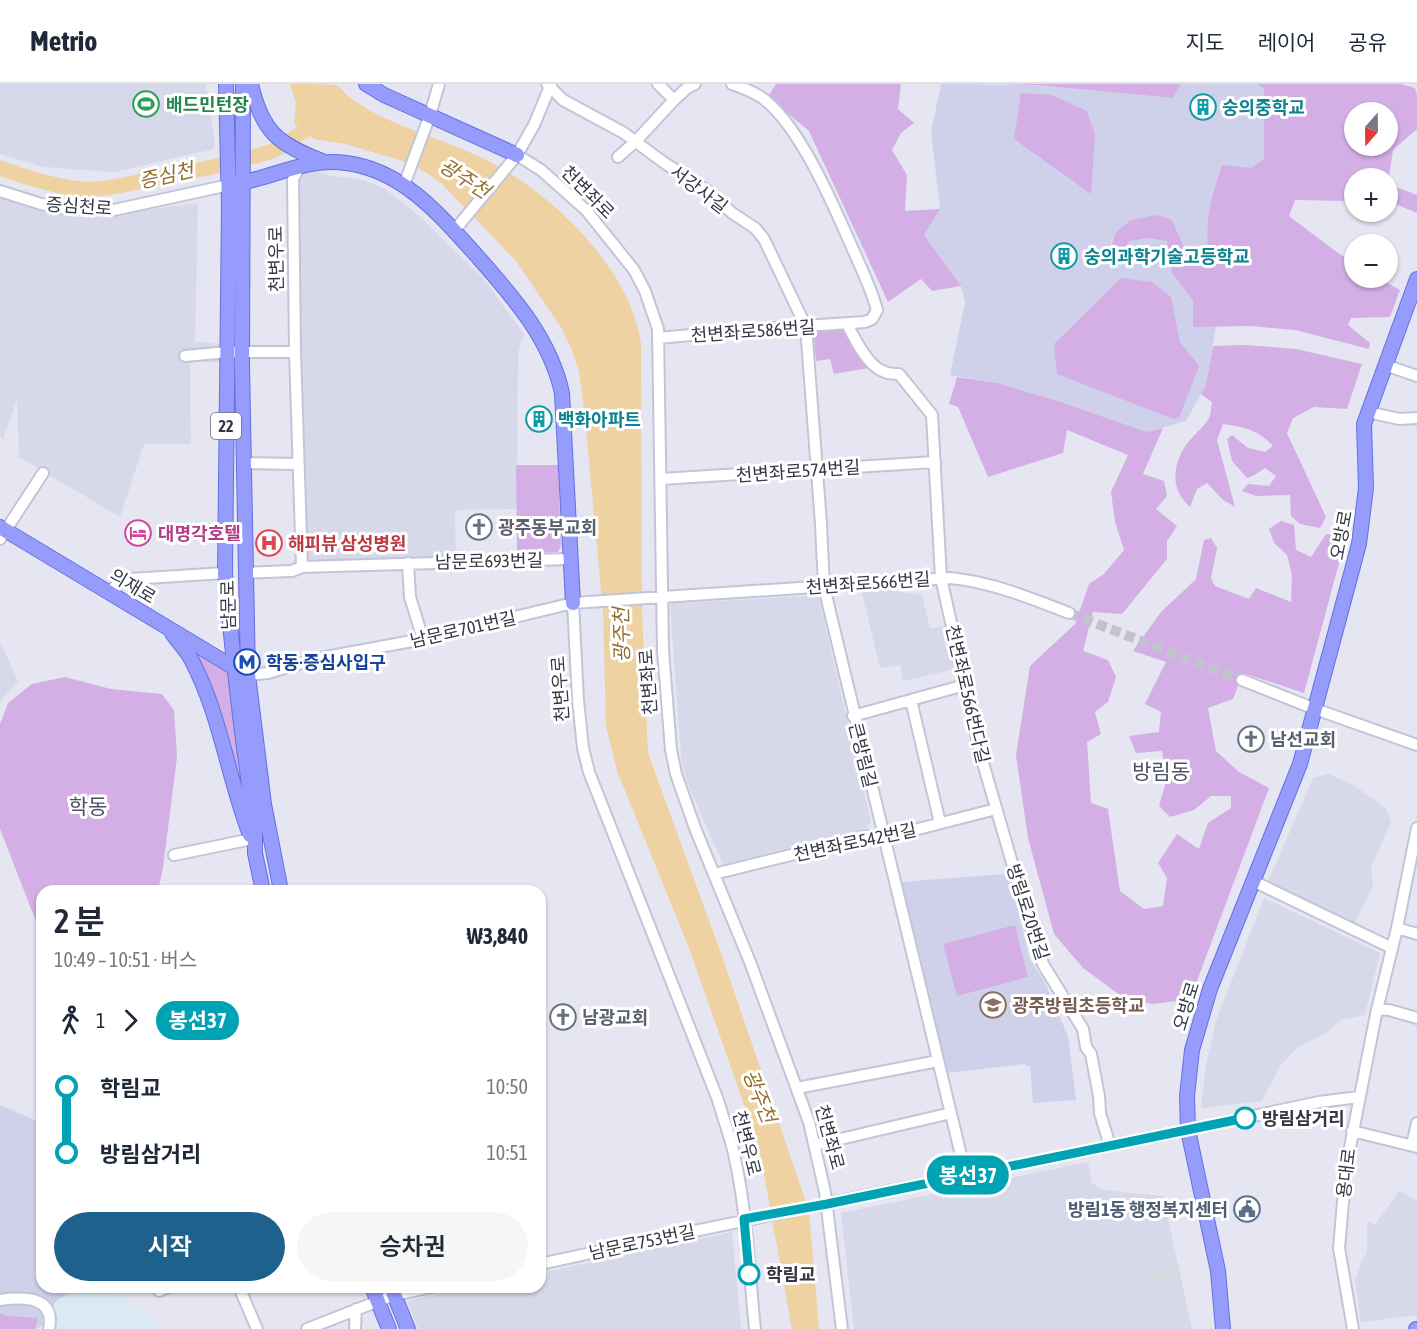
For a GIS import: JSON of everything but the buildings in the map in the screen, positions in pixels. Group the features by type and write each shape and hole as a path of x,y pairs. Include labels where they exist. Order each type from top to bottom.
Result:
{"main road":[{"name":"22","path":"226,84 229,184"},
{"name":"22","path":"243,84 243,182"},
{"path":"251,84 258,110 277,137 297,151 324,162"},
{"name":"천변좌로","path":"366,84 428,120 515,158"},
{"name":"천변우로","path":"229,184 324,162 350,163 367,168 404,185 425,201 508,291 543,341 559,379 564,408 573,603"},
{"name":"남문로","path":"243,182 242,352 248,675 264,804 280,885"},
{"name":"남문로","path":"229,184 225,573 233,667 255,826 254,846 262,885"},
{"name":"오방로","path":"1223,1329 1218,1271 1188,1130 1188,1078 1198,1027 1210,989 1294,783 1315,710 1359,544 1366,488 1364,436 1368,412 1417,279"},
{"name":"의재로","path":"2,532 248,675"},
{"path":"167,627 190,658 206,693 242,814 254,846"},
{"path":"375,1293 388,1329"},
{"path":"393,1293 408,1329"}],"street":[{"path":"404,185 439,84"},
{"path":"658,84 674,100"},
{"path":"618,157 674,100 695,84"},
{"name":"천변좌로586번길","path":"658,338 865,322 872,319 877,310 836,210 814,168 786,124 765,100 732,84"},
{"path":"454,231 515,158 534,125 549,85"},
{"name":"서강사길","path":"549,85 563,100 636,141 663,162 711,193 732,213 759,231 806,327"},
{"name":"천변좌로","path":"515,158 541,170 575,199 634,270 645,291 658,329 662,597 671,750 676,774 750,962 797,1088 815,1145 827,1204 842,1329"},
{"name":"천변우로","path":"295,352 293,179 300,166"},
{"name":"증심천로","path":"0,191 60,208 114,210 229,184"},
{"name":"천변좌로566번다길","path":"847,324 861,351 877,368 884,372 899,374 932,415 940,578 981,756 996,809"},
{"name":"큰방림길","path":"806,327 824,587 966,1176"},
{"path":"185,356 228,352 295,352 302,567"},
{"path":"1385,365 1417,376"},
{"path":"1368,412 1399,419 1417,418"},
{"name":"천변좌로574번길","path":"661,479 935,462"},
{"path":"244,463 298,464"},
{"path":"2,532 43,474"},
{"name":"남문로693번길","path":"246,573 292,571 302,567 570,559"},
{"path":"408,563 410,597 423,639"},
{"name":"남문로","path":"108,592 124,580 130,579 225,573"},
{"name":"천변좌로566번길","path":"573,603 940,578 975,580 1069,613"},
{"name":"천변우로","path":"573,603 578,700 585,757 718,1100 734,1154 744,1219 755,1329"},
{"name":"남문로701번길","path":"248,675 268,673 315,659 423,639 573,603"},
{"path":"1242,680 1315,710 1417,745"},
{"path":"854,716 965,685"},
{"path":"911,700 940,823"},
{"name":"천변좌로542번길","path":"714,874 868,836 883,837 996,809"},
{"name":"방림로20번길","path":"996,809 1037,949 1044,966 1083,1029 1086,1047 1091,1054 1100,1113 1110,1146"},
{"name":"용대로","path":"1353,1329 1339,1256 1338,1239 1346,1168 1377,1009 1415,848 1417,828"},
{"path":"174,855 254,846"},
{"path":"1253,881 1392,948"},
{"path":"1397,928 1417,934"},
{"path":"1377,1009 1417,1018"},
{"path":"797,1088 938,1061"},
{"name":"남문로753번길","path":"546,1263 744,1219 966,1176 1319,1102 1359,1096"},
{"path":"815,1145 951,1113"},
{"path":"1352,1131 1414,1146 1417,1122"},
{"path":"242,1293 257,1329"},
{"path":"307,1329 378,1301 389,1293"},
{"path":"0,1300 21,1297 34,1300 46,1310 50,1318 50,1329"},
{"path":"355,1329 356,1309"}],"shaded area":[{"path":"0,84 206,84 215,142 214,149 114,172 44,167 3,155 0,153"},
{"path":"776,84 901,84 898,109 914,123 901,133 892,150 907,175 905,211 940,209 924,235 961,286 932,291 921,279 888,302 809,131 768,97"},
{"path":"941,84 1036,85 1172,98 1181,84 1258,84 1264,89 1264,159 1216,327 1206,385 1186,421 1147,432 998,383 950,375 965,302 961,286 924,235 940,209 931,132"},
{"path":"1001,84 1181,84 1173,98 1036,85"},
{"path":"1258,84 1402,84 1415,88 1417,129 1398,146 1398,102 1344,102 1344,156 1392,156 1390,168 1344,168 1344,201 1295,200 1289,216 1344,256 1344,288 1396,288 1400,290 1390,317 1351,318 1348,325 1370,343 1369,349 1295,330 1251,326 1193,327 1193,300 1172,273 1167,241 1148,238 1129,241 1122,260 1110,253 1116,232 1131,220 1157,215 1172,220 1189,259 1206,256 1210,208 1222,165 1251,168 1264,159 1264,89"},
{"path":"1021,93 1052,95 1087,111 1095,135 1091,194 1014,139"},
{"path":"300,166 331,176 364,180 385,189 416,213 483,278 524,334 518,354 517,509 455,510 456,562 302,567 295,173"},
{"path":"1398,188 1417,195 1417,213 1398,205"},
{"path":"0,197 41,210 108,215 198,203 195,342 222,344 223,362 190,362 191,444 144,444 120,517 19,457 17,399 3,440 0,437"},
{"path":"1121,278 1152,282 1171,297 1180,342 1199,366 1179,418 1173,419 1057,374 1054,344"},
{"path":"843,328 856,354 869,368 834,374 830,359 816,361 814,337 816,331"},
{"path":"1245,345 1296,349 1362,364 1347,409 1314,407 1293,418 1287,433 1326,517 1320,528 1300,524 1291,516 1290,495 1256,496 1242,491 1248,484 1269,486 1276,476 1265,468 1247,478 1232,461 1227,439 1232,435 1248,448 1265,452 1273,446 1257,433 1237,426 1223,424 1217,440 1235,507 1222,499 1207,483 1197,489 1190,507 1179,494 1175,479 1180,456 1186,444 1208,420 1210,414 1212,402 1201,394 1206,385 1213,346"},
{"path":"957,377 998,383 1147,432 1163,428 1143,474 1164,481 1167,496 1156,509 1177,526 1167,541 1167,559 1122,614 1093,612 1083,651 1108,660 1116,677 1108,702 1095,712 1101,734 1087,742 1091,803 1108,809 1120,891 1144,909 1163,906 1167,878 1158,863 1177,834 1199,849 1208,823 1231,808 1231,796 1211,796 1194,810 1170,817 1159,806 1167,778 1162,751 1136,753 1129,736 1159,732 1161,712 1145,704 1166,662 1133,651 1161,612 1196,579 1204,540 1211,538 1217,548 1211,578 1215,586 1249,599 1256,588 1291,602 1292,575 1287,555 1274,543 1269,529 1281,521 1294,525 1296,550 1311,557 1326,534 1346,537 1304,693 1243,673 1233,699 1208,708 1216,751 1239,772 1269,788 1197,981 1177,1001 1152,1004 1124,998 1083,968 1054,934 1028,838 1016,755 1030,666 1075,624 1089,584 1104,574 1124,550 1115,522 1111,492 1128,455 1067,430 1063,453 988,477 958,407 949,404"},
{"path":"516,465 558,465 561,546 558,552 517,554"},
{"path":"873,588 922,595 930,629 946,625 956,669 903,681 900,665 880,668 861,589"},
{"path":"818,595 871,822 864,830 723,864 686,780 681,756 670,604"},
{"path":"179,636 225,667 230,675 239,776 223,734"},
{"path":"0,642 18,681 0,702"},
{"path":"65,677 111,689 162,694 174,710 177,757 159,885 36,885 36,922 0,829 0,724 8,703 32,684"},
{"path":"1329,774 1355,786 1386,809 1391,822 1371,868 1373,885 1355,923 1268,882 1313,778"},
{"name":"광주방림초등학교","path":"1004,874 1010,877 1030,960 1044,981 1068,1036 1076,1100 1033,1103 1030,1067 1024,1064 947,1073 901,882"},
{"path":"1264,898 1380,953 1365,1015 1341,1020 1323,1035 1299,1046 1280,1066 1262,1101 1201,1108 1206,1064 1216,1021"},
{"path":"1015,925 1028,977 957,996 943,944"},
{"path":"0,1105 36,1121 36,1293 104,1293 120,1297 146,1312 158,1329 0,1329"},
{"path":"1088,1162 1092,1183 1103,1190 1163,1196 1192,1329 854,1329 841,1213"},
{"path":"1400,1190 1417,1200 1417,1315 1361,1322 1355,1281 1367,1253 1367,1227 1369,1221 1375,1225"},
{"path":"732,1232 741,1329 418,1329 407,1301 444,1293 546,1293 546,1272"},
{"path":"1172,1255 1175,1265 1172,1275 1162,1280 1152,1279 1152,1271 1164,1270 1166,1261"},
{"path":"70,1293 104,1293 120,1297 146,1312 158,1329 35,1329 42,1326 56,1301"},
{"path":"0,1313 7,1316 38,1318 35,1329 0,1329"}],"water":[{"name":"광주천","path":"290,84 335,85 349,97 379,115 471,153 508,172 534,190 582,234 604,260 621,287 634,315 641,343 642,609 648,753 722,956 809,1211 819,1329 792,1329 759,1147 689,948 617,771 606,726 603,612 585,418 579,372 572,350 562,329 516,261 442,184 427,173 403,161 345,144 314,139 294,123 296,103"}],"waterway":[{"name":"증심천","path":"0,168 60,186 80,189 106,188 209,168 269,152 321,124"}],"tunnel":[{"path":"1069,613 1242,680"}],"bus line":[{"name":"봉선37","path":"749,1274 744,1219 1245,1118"}],"place":[{"name":"배드민턴장","path":"146,104"},
{"name":"숭의중학교","path":"1203,107"},
{"name":"숭의과학기술고등학교","path":"1064,256"},
{"name":"백화아파트","path":"539,419"},
{"name":"광주동부교회","path":"479,527"},
{"name":"대명각호텔","path":"138,533"},
{"name":"해피뷰 삼성병원","path":"269,543"},
{"name":"학동·증심사입구","path":"247,662"},
{"name":"남선교회","path":"1251,739"},
{"name":"광주방림초등학교","path":"993,1005"},
{"name":"남광교회","path":"563,1017"},
{"name":"방림삼거리","path":"1245,1118"},
{"name":"방림1동 행정복지센터","path":"1247,1209"},
{"name":"학림교","path":"749,1274"}],"district":[{"name":"방림동","path":"1161,771"},
{"name":"학동","path":"88,806"}]}
